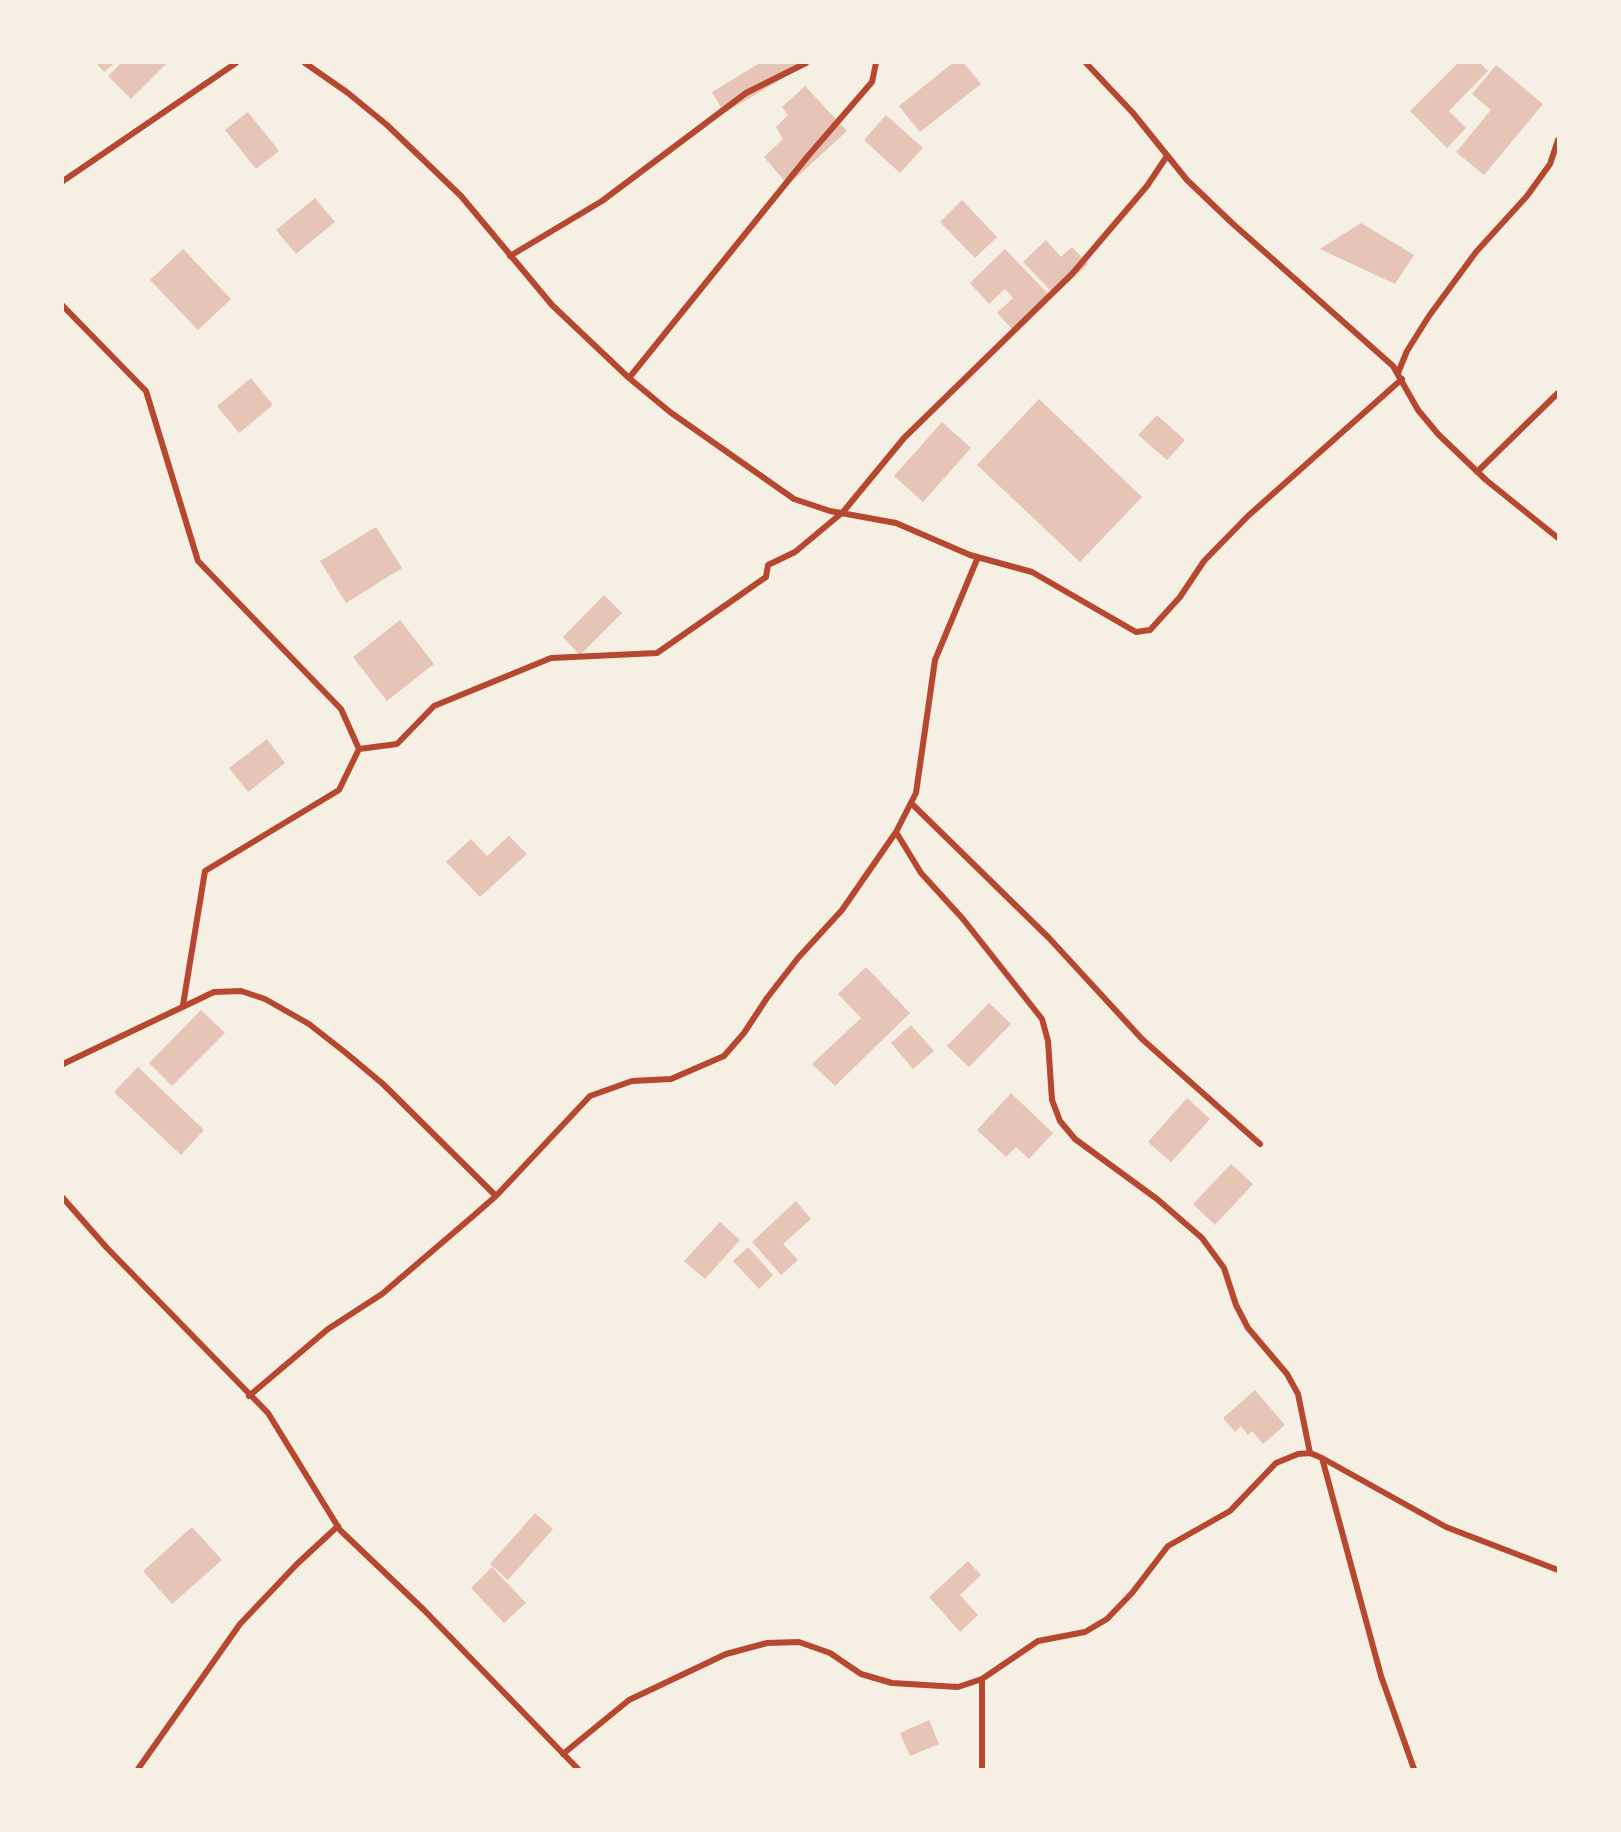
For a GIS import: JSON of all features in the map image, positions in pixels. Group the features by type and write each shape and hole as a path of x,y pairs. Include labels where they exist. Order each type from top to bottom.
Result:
{"street":[{"path":"63,181 236,63"},
{"path":"305,63 348,93 387,125 461,196 552,305 629,378 670,412 794,499 896,523 978,557 1032,572 1136,632 1150,630 1180,597 1204,561 1248,516 1400,376 1407,351 1442,298 1476,252 1527,196 1550,164 1558,140"},
{"path":"510,256 602,201 746,93 806,63"},
{"path":"629,378 808,156 872,82 876,63"},
{"path":"1086,63 1133,113 1187,180 1393,366 1418,410 1438,434 1477,472 1558,538"},
{"path":"359,749 397,744 434,706 551,658 657,654 766,577 768,565 795,552 843,512 904,438 1087,257 1147,186 1167,156"},
{"path":"63,306 146,391 198,561 341,709 359,749"},
{"path":"1477,472 1558,393"},
{"path":"249,1396 328,1329 382,1294 496,1196 590,1096 632,1081 671,1079 724,1056 744,1033 766,998 798,958 842,910 896,831 916,793 935,660 978,557"},
{"path":"183,1005 205,871 339,790 359,749"},
{"path":"911,803 1049,938 1142,1039 1260,1144"},
{"path":"896,831 921,873 963,919 1042,1019 1048,1041 1052,1100 1060,1121 1075,1139 1157,1199 1193,1231 1224,1268 1236,1305 1248,1328 1287,1374 1298,1394 1310,1453"},
{"path":"63,1064 214,992 241,991 265,999 309,1024 383,1084 496,1196"},
{"path":"63,1198 107,1248 268,1413 338,1526 424,1610 578,1769"},
{"path":"563,1754 629,1700 726,1654 767,1643 799,1642 830,1653 861,1674 892,1683 957,1686 982,1679 1038,1641 1085,1632 1107,1619 1132,1593 1168,1546 1230,1511 1276,1463 1298,1454 1310,1453 1322,1458 1446,1527 1558,1570"},
{"path":"1322,1458 1381,1676 1414,1769"},
{"path":"138,1769 240,1624 297,1564 338,1526"},
{"path":"982,1679 982,1769"}],"building":[{"path":"96,63 115,63 104,72"},
{"path":"121,63 167,63 131,99 108,76"},
{"path":"760,63 809,63 724,113 712,92"},
{"path":"953,63 964,63 981,84 920,132 899,106"},
{"path":"1458,63 1480,63 1488,71 1449,111 1466,128 1447,148 1410,111"},
{"path":"1496,65 1543,104 1484,175 1456,152 1491,110 1472,94"},
{"path":"805,86 847,131 788,185 764,157 783,139 776,127 788,115 782,107"},
{"path":"248,112 279,151 256,169 225,130"},
{"path":"886,115 923,148 900,173 864,140"},
{"path":"315,198 335,222 296,254 276,230"},
{"path":"962,200 997,237 975,258 940,222"},
{"path":"1361,223 1414,255 1395,284 1320,249"},
{"path":"1046,240 1061,257 1072,247 1088,264 1055,295 1023,262"},
{"path":"183,249 231,299 198,330 150,280"},
{"path":"1005,249 1051,297 1014,331 997,313 1013,298 1005,289 989,304 970,283"},
{"path":"251,378 273,405 239,433 217,406"},
{"path":"1039,399 1142,497 1080,562 977,465"},
{"path":"1157,415 1185,440 1167,460 1138,435"},
{"path":"942,422 971,448 923,502 894,476"},
{"path":"376,527 402,568 346,603 320,561"},
{"path":"604,595 622,613 580,655 563,637"},
{"path":"400,620 434,664 387,701 353,657"},
{"path":"267,739 285,763 248,792 229,768"},
{"path":"509,836 527,854 480,897 446,862 471,839 487,856"},
{"path":"866,967 910,1013 835,1086 812,1064 861,1018 838,994"},
{"path":"989,1003 1011,1024 969,1067 947,1046"},
{"path":"201,1010 225,1033 172,1086 149,1063"},
{"path":"911,1025 934,1051 913,1069 891,1043"},
{"path":"138,1067 204,1130 181,1155 114,1092"},
{"path":"1011,1093 1053,1133 1029,1159 1016,1147 1006,1157 977,1130"},
{"path":"1187,1098 1210,1119 1171,1162 1148,1142"},
{"path":"1231,1164 1253,1184 1215,1225 1193,1204"},
{"path":"796,1201 811,1219 783,1244 798,1260 781,1275 752,1242"},
{"path":"720,1222 740,1240 705,1279 684,1261"},
{"path":"748,1247 773,1275 759,1289 733,1261"},
{"path":"1255,1390 1285,1425 1263,1444 1252,1431 1248,1435 1241,1426 1235,1432 1223,1418"},
{"path":"535,1513 553,1529 508,1580 490,1564"},
{"path":"192,1527 222,1560 172,1604 143,1571"},
{"path":"968,1561 981,1575 960,1595 978,1615 960,1632 929,1597"},
{"path":"492,1567 526,1603 504,1623 471,1588"},
{"path":"929,1720 939,1744 910,1756 900,1733"}]}
